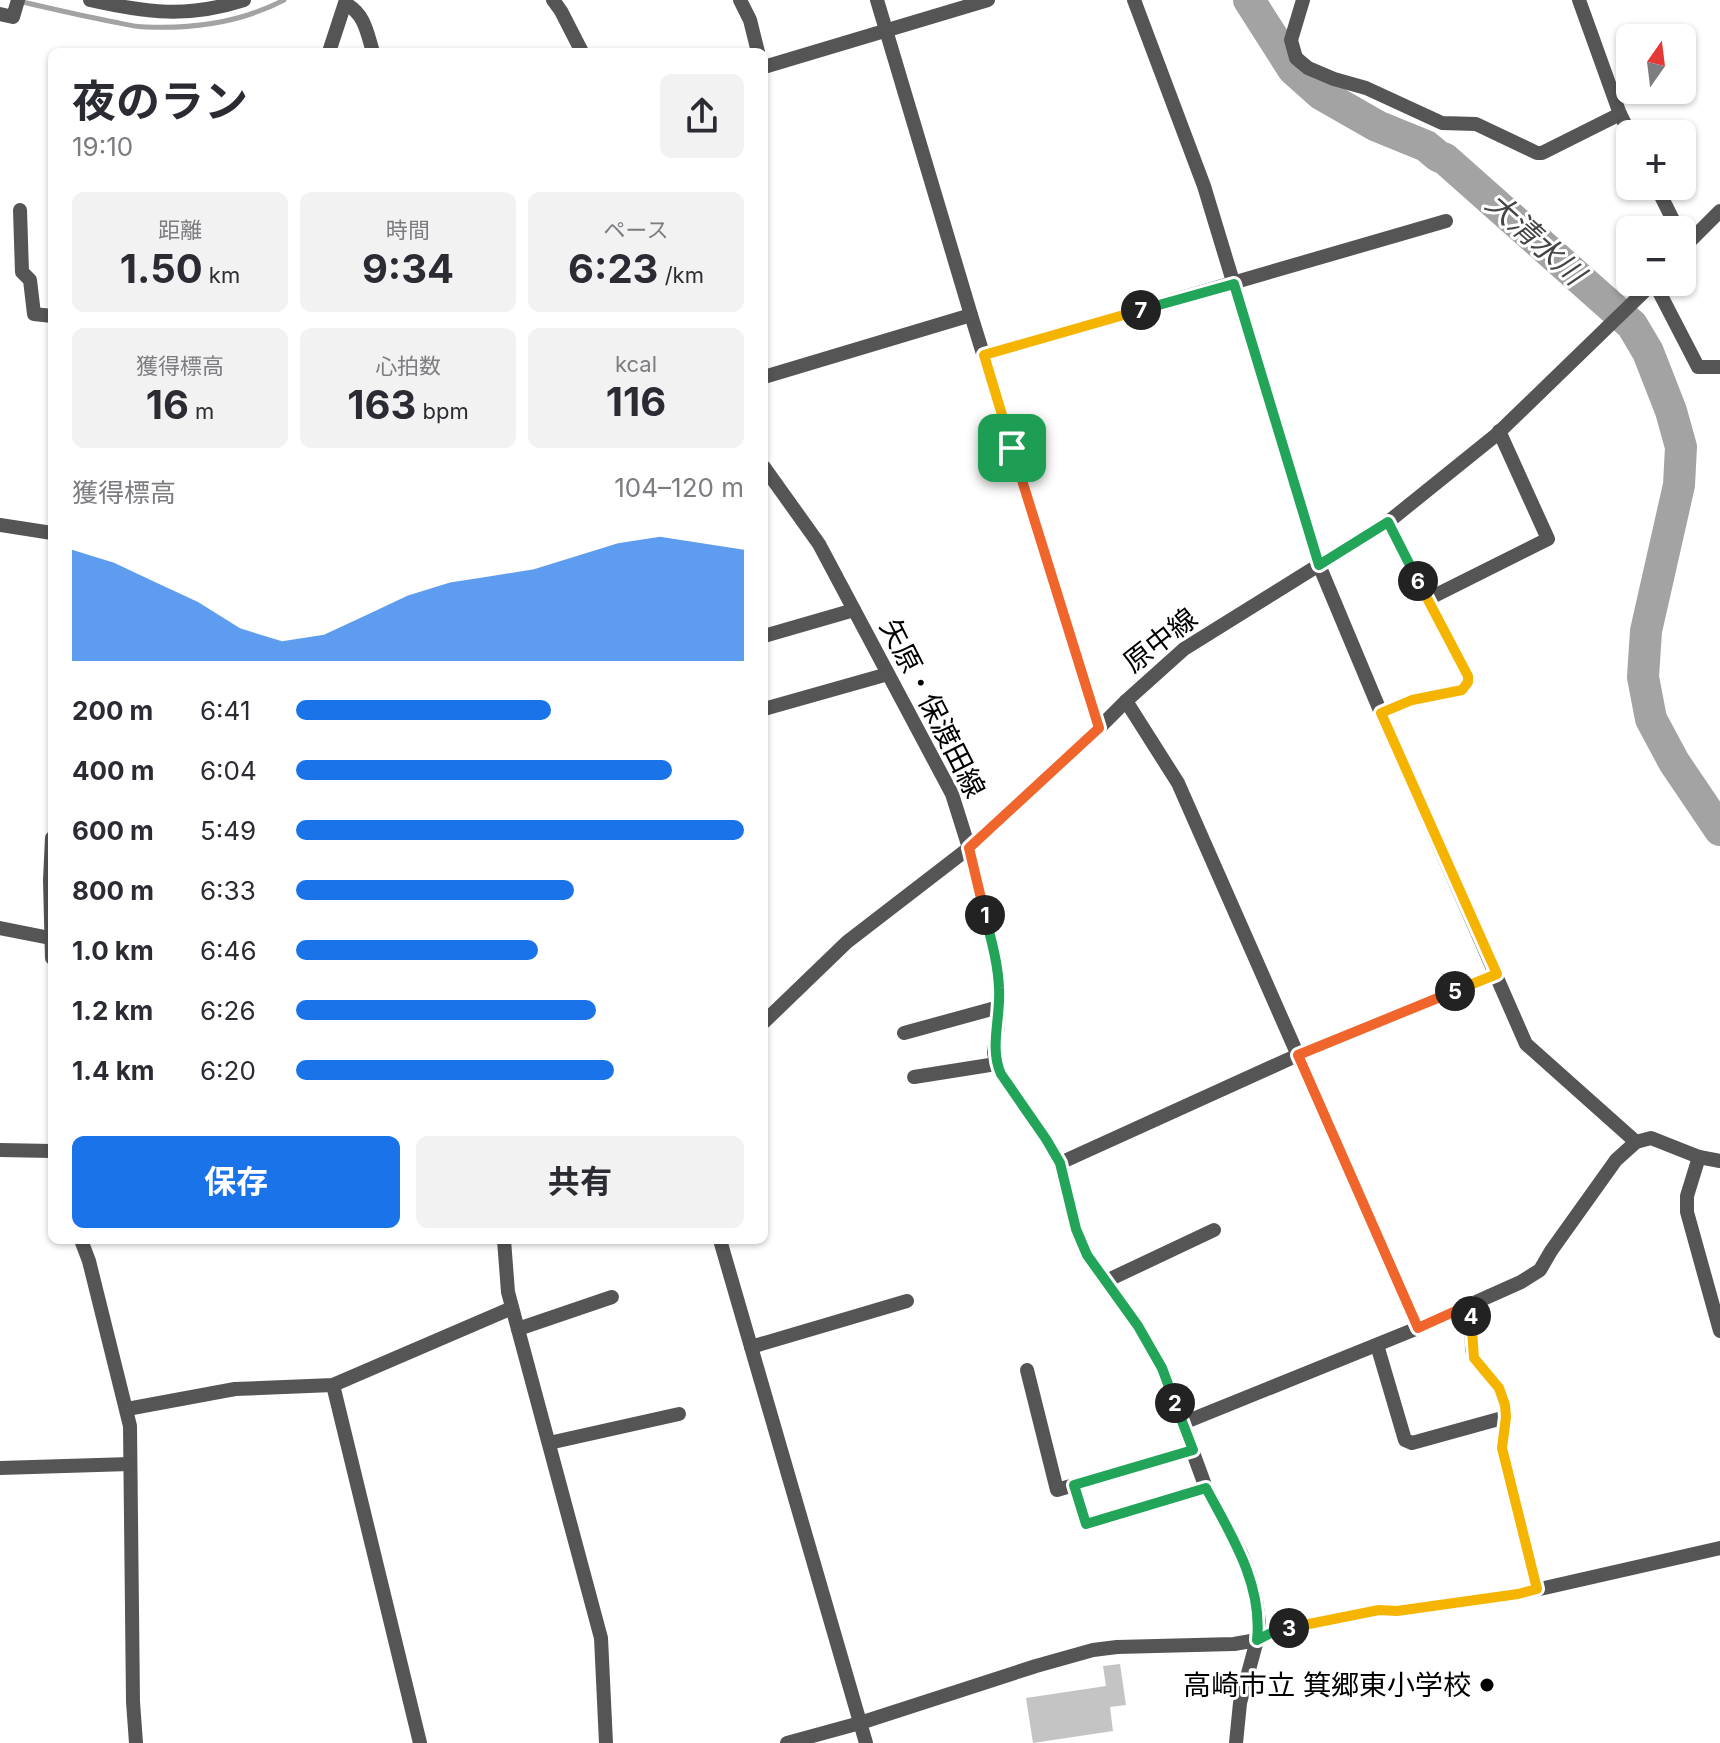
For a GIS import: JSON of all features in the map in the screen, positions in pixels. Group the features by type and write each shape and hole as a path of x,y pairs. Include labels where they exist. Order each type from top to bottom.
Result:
{"street":[{"path":"0,14 13,17 18,0"},
{"path":"90,0 156,12 187,12 244,0"},
{"path":"553,0 580,48"},
{"path":"740,0 750,20 757,48"},
{"path":"877,0 1099,728"},
{"path":"768,66 988,0"},
{"path":"1134,0 1204,186 1319,565 1526,1044 1636,1142"},
{"path":"1303,0 1291,40 1296,58 1308,68 1366,88 1442,123 1476,124 1542,153 1620,114"},
{"path":"1579,0 1623,120"},
{"path":"330,48 346,2 364,20 372,48"},
{"path":"20,210 22,272 30,280 34,314 48,316"},
{"path":"1696,232 1720,211"},
{"path":"984,355 1446,221"},
{"name":"原中線","path":"768,1018 847,942 969,848 1184,649 1388,522 1499,431 1640,296"},
{"path":"1661,296 1698,367 1720,367"},
{"path":"768,376 971,315"},
{"path":"1428,599 1548,539 1499,431"},
{"name":"矢原・保渡田線","path":"768,473 819,544 952,794 969,848 995,955 999,988 994,1052 996,1064"},
{"path":"1381,713 1412,700 1462,690 1468,682 1468,676 1388,522"},
{"path":"0,525 48,532"},
{"path":"768,635 854,610"},
{"path":"768,708 888,674"},
{"path":"1126,701 1178,783 1418,1328"},
{"path":"0,928 48,938"},
{"path":"1060,1163 1298,1055 1497,974"},
{"path":"904,1033 999,1007"},
{"path":"914,1077 996,1064 1060,1163 1076,1229 1087,1255 1138,1326 1162,1368 1206,1488 1241,1553 1256,1600 1259,1622 1257,1640 1240,1703 1236,1743"},
{"path":"1183,1423 1418,1328 1521,1282 1540,1270 1616,1160 1636,1142 1651,1138 1699,1157 1720,1161"},
{"path":"0,1150 48,1151"},
{"path":"1699,1157 1687,1196 1687,1212 1720,1331"},
{"path":"1106,1281 1214,1230"},
{"path":"83,1244 130,1426 136,1743"},
{"path":"504,1244 508,1292 601,1638 606,1743"},
{"path":"721,1244 866,1743"},
{"path":"518,1329 612,1297"},
{"path":"751,1347 907,1301"},
{"path":"1471,1304 1474,1358 1499,1388 1506,1417 1502,1448 1537,1589"},
{"path":"127,1409 235,1389 333,1385 512,1308"},
{"path":"1377,1345 1405,1440 1412,1443 1506,1417"},
{"path":"1027,1370 1057,1490 1193,1450"},
{"path":"333,1385 420,1743"},
{"path":"549,1443 679,1414"},
{"path":"0,1468 130,1464"},
{"path":"1074,1485 1086,1524 1206,1488"},
{"path":"787,1743 1093,1650 1234,1644 1257,1640 1275,1631 1379,1610 1413,1609 1518,1594 1720,1548"}],"building":[{"path":"1120,1664 1126,1705 1110,1707 1113,1731 1033,1743 1026,1698 1106,1686 1103,1666"}],"waterway":[{"path":"18,1 132,26 163,27 234,19 284,0"},
{"name":"大清水川","path":"1249,0 1293,69 1321,94 1377,126 1426,146 1445,159 1632,325 1648,352 1681,447 1679,485 1646,631 1643,677 1651,719 1674,762 1720,830"}],"place":[{"name":"高崎市立 箕郷東小学校","path":"1487,1685"}],"route":[{"path":"1234,284 1319,565 1388,522 1468,676 1462,690 1412,700 1381,713 1497,974 1298,1055 1418,1328 1471,1304 1474,1358 1499,1388 1505,1405 1502,1448 1537,1589 1397,1611 1379,1610 1275,1631 1257,1640 1259,1622 1249,1574 1206,1488 1086,1524 1074,1485 1193,1450 1162,1368 1138,1326 1087,1255 1076,1229 1060,1163 996,1064 994,1052 999,988 995,955 969,848 1099,728 1012,448 984,355 1234,284"}]}
